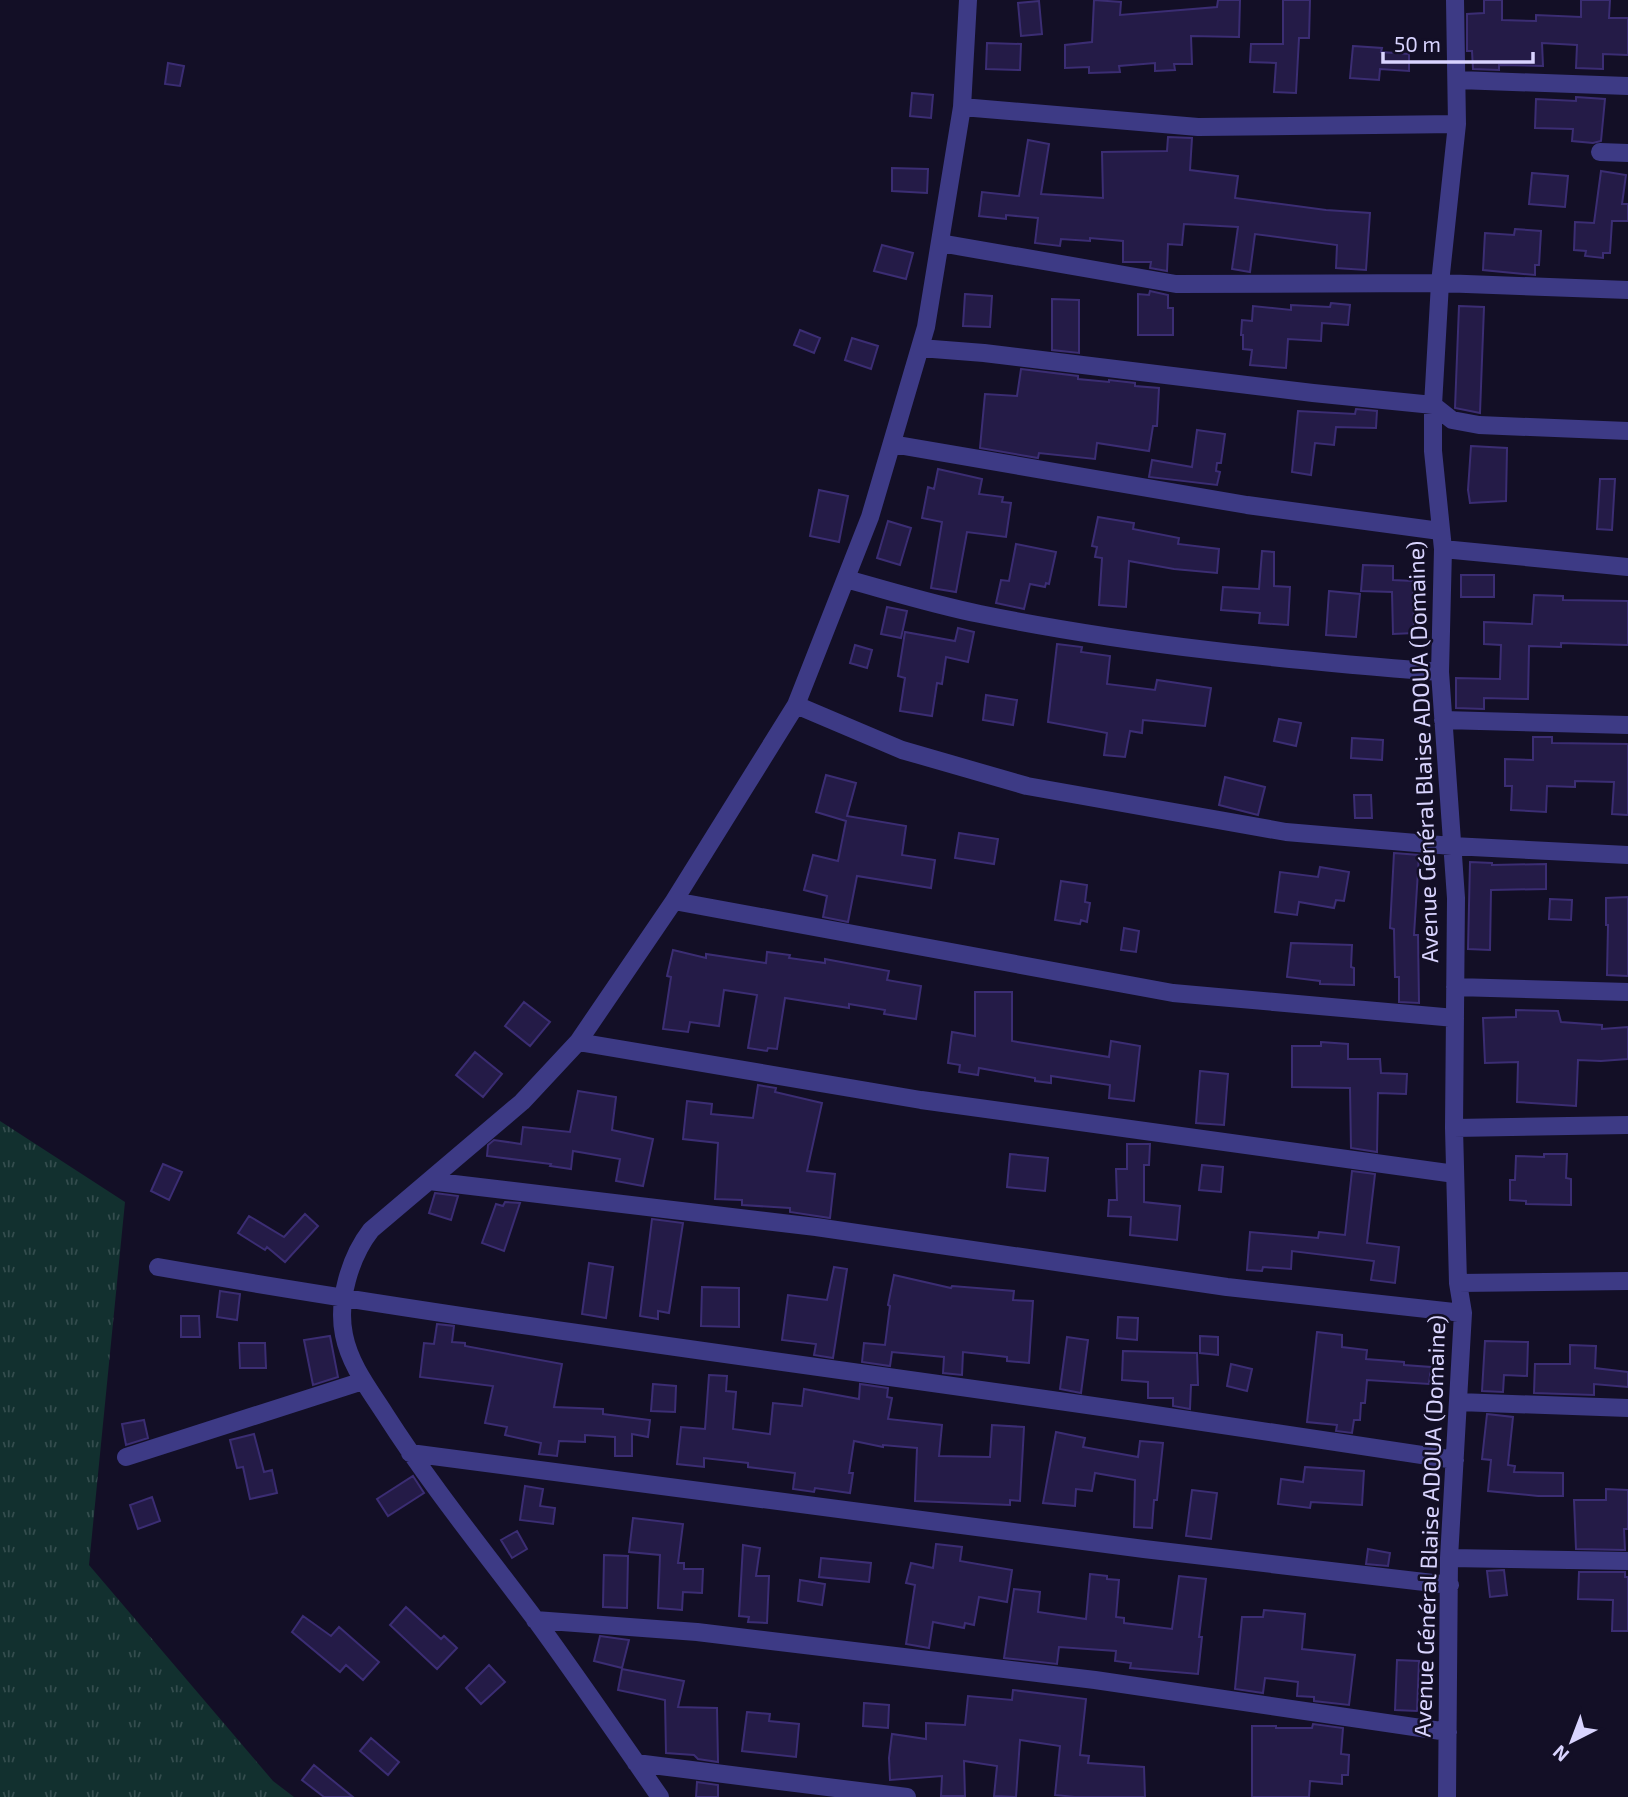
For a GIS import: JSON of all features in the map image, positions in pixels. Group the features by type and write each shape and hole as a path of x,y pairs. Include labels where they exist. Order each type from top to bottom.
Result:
{"street":[{"path":"660,1797 535,1620 410,1453 363,1381 350,1356 343,1333 343,1300 357,1252 371,1230 522,1102 578,1042 674,901 796,705 870,517 926,327 962,107 968,0"},
{"name":"Avenue Général Blaise ADOUA (Domaine)","path":"1447,1797 1449,1558 1463,1313 1458,1283 1454,1128 1456,898 1440,672 1443,549 1433,450 1433,405 1440,283 1457,124 1455,0"},
{"path":"1458,79 1628,86"},
{"path":"962,107 1198,127 1457,124"},
{"path":"1600,152 1628,153"},
{"path":"940,243 1176,284 1440,283 1628,290"},
{"path":"920,348 1433,405 1452,420 1469,424 1628,431"},
{"path":"892,444 1247,505 1440,531"},
{"path":"1443,549 1628,567"},
{"path":"846,579 979,614 1160,645 1293,661 1440,672"},
{"path":"796,705 902,750 1027,786 1286,832 1452,846 1628,855"},
{"path":"1443,720 1628,725"},
{"path":"674,901 1173,993 1455,1018"},
{"path":"1455,987 1628,992"},
{"path":"578,1042 921,1100 1455,1174"},
{"path":"1454,1128 1628,1125"},
{"path":"429,1181 816,1227 1227,1287 1463,1313"},
{"path":"158,1267 343,1300 1140,1412 1454,1460"},
{"path":"1458,1283 1628,1281"},
{"path":"126,1457 363,1381"},
{"path":"1458,1402 1628,1408"},
{"path":"410,1453 1089,1542 1450,1585"},
{"path":"1449,1558 1628,1561"},
{"path":"535,1620 697,1632 1095,1680 1448,1732"},
{"path":"636,1763 907,1797"}],"green space":[{"path":"0,1121 125,1202 89,1565 273,1781 294,1797 0,1797"}],"building":[{"path":"1094,0 1121,2 1120,15 1217,7 1218,0 1240,0 1239,37 1191,36 1192,64 1174,64 1175,70 1155,71 1155,63 1119,66 1120,72 1089,73 1089,67 1065,68 1065,45 1092,42"},
{"path":"1283,0 1310,0 1309,38 1299,38 1296,93 1274,92 1276,63 1250,62 1251,44 1283,44"},
{"path":"1484,0 1502,0 1502,20 1536,21 1536,15 1581,17 1581,0 1610,0 1609,18 1628,18 1628,55 1603,54 1603,69 1576,68 1577,45 1542,43 1543,66 1499,65 1499,70 1473,69 1472,51 1467,51 1467,14 1484,13"},
{"path":"1039,1 1042,34 1021,36 1018,3"},
{"path":"987,43 1021,44 1020,70 986,69"},
{"path":"1353,46 1382,48 1381,52 1409,54 1409,71 1380,69 1379,80 1350,78"},
{"path":"168,63 184,66 180,86 165,84"},
{"path":"912,93 933,95 931,118 910,116"},
{"path":"1576,97 1605,99 1601,141 1572,141 1573,129 1535,128 1536,99 1576,101"},
{"path":"1168,137 1192,138 1190,170 1238,176 1235,198 1370,213 1366,270 1336,268 1337,245 1255,234 1250,272 1232,269 1238,227 1184,224 1182,245 1168,244 1167,271 1150,268 1151,262 1123,262 1123,241 1090,238 1090,241 1061,239 1060,246 1035,243 1038,218 979,216 982,192 1019,196 1028,140 1049,144 1041,194 1103,198 1102,152 1167,151"},
{"path":"892,168 928,169 927,193 892,191"},
{"path":"1601,171 1626,175 1622,204 1628,204 1628,221 1612,221 1610,253 1603,253 1603,258 1585,256 1586,251 1574,250 1575,222 1594,223"},
{"path":"1532,173 1568,176 1565,207 1529,204"},
{"path":"1515,229 1541,231 1539,265 1535,265 1535,275 1483,270 1485,233 1514,235"},
{"path":"882,245 913,253 906,279 874,271"},
{"path":"1150,291 1168,295 1168,308 1173,308 1173,335 1138,335 1138,294 1149,295"},
{"path":"965,294 992,296 990,327 963,326"},
{"path":"1052,299 1079,300 1079,353 1052,350"},
{"path":"1331,303 1350,305 1348,325 1322,323 1321,341 1288,339 1286,368 1250,365 1252,350 1243,349 1241,335 1242,320 1252,321 1253,306 1291,310 1291,305 1330,307"},
{"path":"1459,306 1484,307 1480,413 1455,408"},
{"path":"800,330 820,338 814,353 794,345"},
{"path":"852,338 878,346 871,369 845,360"},
{"path":"1021,369 1078,376 1078,379 1109,380 1159,388 1157,426 1153,426 1149,451 1097,443 1095,459 1039,453 1038,458 980,448 985,394 1017,396"},
{"path":"1356,409 1377,411 1376,428 1336,427 1334,445 1315,443 1311,475 1292,472 1298,411 1355,414"},
{"path":"1197,430 1225,434 1221,463 1217,463 1216,471 1220,472 1217,485 1149,477 1152,460 1192,467"},
{"path":"1471,446 1507,448 1506,501 1470,503 1468,490"},
{"path":"938,469 982,479 979,494 1003,497 1002,502 1011,503 1006,537 967,532 956,592 931,588 942,522 922,518 928,487 934,489"},
{"path":"1600,479 1615,479 1612,530 1597,529"},
{"path":"819,490 848,496 839,542 810,536"},
{"path":"1098,517 1134,523 1133,529 1179,538 1178,544 1219,549 1217,573 1129,561 1126,607 1099,605 1102,558 1095,557 1097,547 1092,546"},
{"path":"888,521 911,528 900,565 877,558"},
{"path":"1016,544 1056,552 1049,584 1046,583 1045,587 1030,584 1024,609 996,603 1001,580 1009,581"},
{"path":"1262,551 1274,552 1274,586 1290,587 1288,625 1259,623 1260,613 1221,610 1223,587 1259,589"},
{"path":"1363,565 1393,566 1393,580 1413,581 1414,633 1393,634 1392,592 1361,591"},
{"path":"1461,575 1494,575 1494,597 1461,597"},
{"path":"1329,591 1360,594 1356,637 1326,635"},
{"path":"1534,595 1563,596 1563,600 1628,601 1628,645 1561,643 1561,647 1529,646 1528,699 1484,698 1484,709 1456,708 1456,678 1500,679 1501,645 1484,644 1484,622 1532,624"},
{"path":"887,607 907,611 901,638 881,634"},
{"path":"958,628 974,632 968,662 946,657 942,684 937,683 932,716 900,711 905,678 898,676 905,632 955,641"},
{"path":"1057,644 1082,647 1081,652 1110,656 1107,684 1155,690 1157,680 1211,688 1205,726 1143,720 1142,733 1130,731 1125,757 1104,755 1107,733 1048,722"},
{"path":"855,645 872,650 867,668 850,663"},
{"path":"986,695 1017,700 1013,725 983,720"},
{"path":"1279,719 1301,723 1296,746 1274,741"},
{"path":"1533,737 1552,737 1552,743 1628,744 1628,815 1612,814 1614,782 1575,781 1575,787 1547,786 1546,812 1511,810 1512,786 1505,786 1505,759 1533,760"},
{"path":"1352,738 1383,740 1382,760 1351,758"},
{"path":"826,775 856,783 847,816 906,826 902,855 935,860 931,888 857,876 848,922 823,917 827,896 804,890 813,855 838,861 846,821 816,812"},
{"path":"1225,777 1265,787 1258,815 1219,805"},
{"path":"1354,795 1371,795 1372,818 1355,818"},
{"path":"959,833 998,839 994,864 955,858"},
{"path":"1394,853 1419,855 1414,935 1418,935 1419,1003 1399,1002 1399,977 1395,977 1394,929 1390,928"},
{"path":"1470,862 1492,865 1546,864 1546,889 1491,890 1490,950 1468,949"},
{"path":"1320,867 1349,872 1344,901 1336,900 1334,908 1299,902 1297,915 1275,912 1280,872 1318,877"},
{"path":"1061,881 1087,885 1085,902 1090,903 1087,922 1081,920 1080,924 1055,920"},
{"path":"1628,897 1628,976 1607,975 1606,898"},
{"path":"1550,899 1572,900 1571,920 1549,919"},
{"path":"1124,928 1139,931 1136,952 1121,950"},
{"path":"1291,943 1352,945 1354,985 1320,984 1320,981 1287,977"},
{"path":"673,950 706,958 706,954 766,963 767,952 790,955 789,958 825,963 825,959 889,971 887,980 921,986 916,1019 884,1014 885,1010 849,1004 849,1008 785,998 777,1049 768,1048 767,1051 748,1048 757,995 724,990 719,1026 690,1022 688,1032 663,1029 671,977 667,976"},
{"path":"975,992 1012,992 1012,1041 1109,1057 1111,1041 1140,1046 1134,1101 1109,1098 1110,1085 1051,1076 1051,1083 1035,1081 1035,1078 979,1068 978,1075 959,1072 960,1065 948,1063 952,1032 975,1036"},
{"path":"524,1002 550,1022 530,1046 505,1026"},
{"path":"1516,1010 1558,1011 1561,1022 1602,1025 1602,1029 1628,1027 1628,1059 1578,1060 1576,1106 1517,1102 1518,1062 1485,1063 1483,1018 1516,1017"},
{"path":"1321,1042 1348,1044 1348,1059 1380,1059 1381,1073 1407,1074 1406,1094 1378,1093 1377,1152 1351,1148 1350,1088 1292,1087 1292,1046 1321,1046"},
{"path":"475,1052 502,1074 483,1097 456,1075"},
{"path":"1200,1071 1228,1074 1224,1125 1196,1123"},
{"path":"758,1085 776,1088 775,1092 822,1103 807,1171 835,1174 830,1218 790,1212 790,1208 742,1205 742,1200 715,1199 718,1143 683,1139 687,1101 712,1104 711,1114 753,1118"},
{"path":"578,1091 616,1097 612,1130 653,1139 643,1186 616,1181 620,1159 573,1151 571,1169 487,1156 488,1145 494,1140 521,1144 523,1127 570,1132"},
{"path":"1127,1144 1150,1144 1149,1165 1144,1165 1144,1202 1180,1206 1177,1240 1130,1235 1131,1217 1108,1216 1109,1200 1117,1200 1116,1169 1127,1169"},
{"path":"1010,1154 1048,1158 1045,1191 1007,1187"},
{"path":"1544,1154 1567,1154 1566,1178 1571,1179 1571,1205 1526,1204 1526,1201 1510,1200 1510,1180 1515,1180 1516,1156 1544,1157"},
{"path":"163,1164 182,1172 169,1200 151,1191"},
{"path":"1202,1165 1223,1167 1221,1192 1199,1190"},
{"path":"1352,1171 1375,1174 1367,1243 1399,1247 1395,1283 1371,1280 1374,1261 1292,1251 1291,1269 1263,1267 1262,1271 1247,1270 1250,1232 1318,1238 1319,1232 1345,1235"},
{"path":"435,1193 458,1196 451,1220 429,1213"},
{"path":"505,1202 520,1203 504,1251 482,1243 496,1204 503,1206"},
{"path":"305,1214 318,1226 285,1262 267,1247 265,1250 238,1233 249,1216 284,1237"},
{"path":"652,1219 683,1223 669,1313 658,1311 658,1319 640,1316"},
{"path":"589,1263 613,1267 606,1318 582,1314"},
{"path":"834,1267 847,1269 833,1358 814,1355 816,1344 782,1340 788,1295 827,1300"},
{"path":"894,1275 951,1288 1014,1291 1013,1300 1033,1301 1029,1363 1007,1361 1007,1357 963,1352 962,1375 943,1373 944,1357 892,1352 890,1366 862,1362 864,1343 885,1345 888,1305"},
{"path":"702,1287 739,1288 739,1327 701,1326"},
{"path":"220,1291 240,1294 237,1320 217,1317"},
{"path":"181,1316 199,1316 200,1337 181,1337"},
{"path":"1118,1317 1138,1318 1137,1340 1117,1338"},
{"path":"437,1324 454,1326 452,1342 562,1364 554,1407 603,1409 603,1414 650,1420 648,1437 632,1434 632,1456 615,1456 615,1437 585,1435 585,1442 559,1441 557,1456 539,1454 541,1443 505,1435 507,1427 485,1423 493,1386 420,1377 424,1343 434,1344"},
{"path":"1317,1332 1342,1335 1342,1347 1367,1350 1366,1359 1431,1367 1429,1384 1367,1380 1365,1403 1361,1403 1360,1420 1354,1420 1352,1433 1336,1431 1337,1425 1307,1422"},
{"path":"330,1336 338,1377 313,1385 304,1340"},
{"path":"1200,1336 1218,1337 1218,1355 1200,1353"},
{"path":"1067,1337 1088,1340 1081,1393 1060,1389"},
{"path":"1485,1341 1528,1342 1527,1376 1504,1375 1503,1392 1482,1391"},
{"path":"239,1343 265,1343 266,1368 240,1368"},
{"path":"1570,1345 1596,1346 1595,1368 1628,1372 1628,1387 1594,1384 1594,1395 1534,1393 1535,1364 1570,1364"},
{"path":"1123,1351 1197,1353 1198,1385 1191,1385 1190,1409 1173,1406 1173,1398 1148,1398 1148,1382 1122,1380"},
{"path":"1231,1364 1252,1369 1247,1391 1227,1386"},
{"path":"709,1375 727,1376 726,1391 736,1392 733,1429 770,1434 773,1403 802,1406 804,1389 859,1399 860,1384 888,1388 887,1397 892,1398 888,1419 942,1425 939,1456 990,1457 992,1425 1024,1427 1020,1501 1010,1500 1010,1505 915,1501 917,1448 883,1447 854,1441 849,1473 853,1473 850,1493 815,1488 814,1492 793,1489 795,1473 748,1467 748,1463 704,1458 704,1467 677,1464 681,1427 705,1429"},
{"path":"653,1384 676,1386 675,1412 651,1411"},
{"path":"1487,1414 1513,1417 1508,1465 1515,1466 1514,1472 1563,1473 1563,1496 1488,1491 1491,1460 1482,1459"},
{"path":"144,1420 148,1438 126,1445 122,1424"},
{"path":"1056,1432 1085,1438 1083,1447 1138,1457 1140,1441 1163,1443 1152,1528 1134,1527 1135,1480 1095,1473 1092,1491 1076,1489 1075,1506 1043,1503"},
{"path":"254,1434 264,1472 272,1470 277,1493 250,1499 243,1467 237,1468 230,1440"},
{"path":"1305,1467 1364,1471 1362,1505 1311,1502 1310,1508 1278,1504 1281,1479 1303,1482"},
{"path":"413,1476 424,1493 388,1516 377,1499"},
{"path":"525,1486 543,1489 540,1506 555,1508 553,1524 520,1520"},
{"path":"1606,1489 1628,1490 1625,1550 1576,1549 1574,1500 1606,1500"},
{"path":"1192,1490 1217,1493 1211,1539 1186,1536"},
{"path":"152,1497 160,1521 138,1529 130,1505"},
{"path":"633,1518 683,1524 678,1563 684,1563 684,1569 703,1569 702,1593 683,1592 682,1610 658,1608 660,1555 629,1552"},
{"path":"517,1531 527,1549 512,1558 501,1540"},
{"path":"936,1544 962,1547 960,1561 1012,1570 1007,1602 979,1597 974,1625 965,1623 964,1628 933,1622 929,1648 906,1644 915,1585 906,1583 911,1563 933,1568"},
{"path":"743,1545 760,1548 756,1576 769,1576 767,1623 748,1622 749,1617 739,1616"},
{"path":"1368,1549 1390,1553 1388,1566 1366,1564"},
{"path":"604,1555 628,1556 627,1608 603,1607"},
{"path":"821,1558 871,1563 869,1582 819,1577"},
{"path":"1504,1570 1507,1595 1490,1597 1487,1571"},
{"path":"1579,1572 1625,1572 1625,1577 1628,1577 1628,1631 1612,1631 1613,1600 1578,1599"},
{"path":"1090,1574 1119,1580 1116,1617 1124,1618 1124,1623 1172,1629 1179,1576 1206,1579 1199,1637 1202,1637 1198,1674 1130,1668 1131,1663 1115,1661 1116,1651 1059,1647 1057,1664 1004,1658 1014,1589 1040,1592 1038,1612 1086,1619"},
{"path":"800,1580 825,1584 822,1605 798,1601"},
{"path":"406,1607 441,1639 444,1636 457,1648 437,1669 390,1625"},
{"path":"1264,1610 1305,1614 1302,1649 1355,1655 1349,1705 1297,1696 1298,1682 1265,1678 1263,1693 1235,1689 1242,1617 1263,1617"},
{"path":"303,1616 331,1636 339,1627 379,1662 363,1680 346,1665 340,1672 292,1632"},
{"path":"600,1636 629,1640 622,1668 594,1661"},
{"path":"1397,1660 1419,1661 1417,1711 1395,1710"},
{"path":"489,1665 505,1682 481,1704 466,1688"},
{"path":"622,1669 684,1681 678,1707 717,1708 718,1762 698,1759 694,1755 666,1753 665,1700 618,1690"},
{"path":"1013,1690 1086,1699 1080,1755 1089,1756 1088,1763 1144,1767 1145,1797 1055,1795 1060,1746 1020,1740 1016,1797 994,1796 997,1766 964,1761 965,1796 941,1796 942,1776 890,1780 892,1734 926,1739 926,1723 965,1725 968,1696 1012,1700"},
{"path":"864,1703 889,1705 888,1728 863,1726"},
{"path":"747,1712 770,1714 769,1721 799,1724 796,1757 742,1751"},
{"path":"1313,1724 1343,1728 1341,1754 1349,1755 1348,1775 1342,1775 1342,1784 1310,1781 1309,1797 1252,1797 1252,1726 1312,1728"},
{"path":"371,1738 399,1762 388,1775 360,1751"},
{"path":"314,1765 353,1797 324,1797 302,1780"},
{"path":"697,1782 718,1785 718,1797 696,1797"}]}
